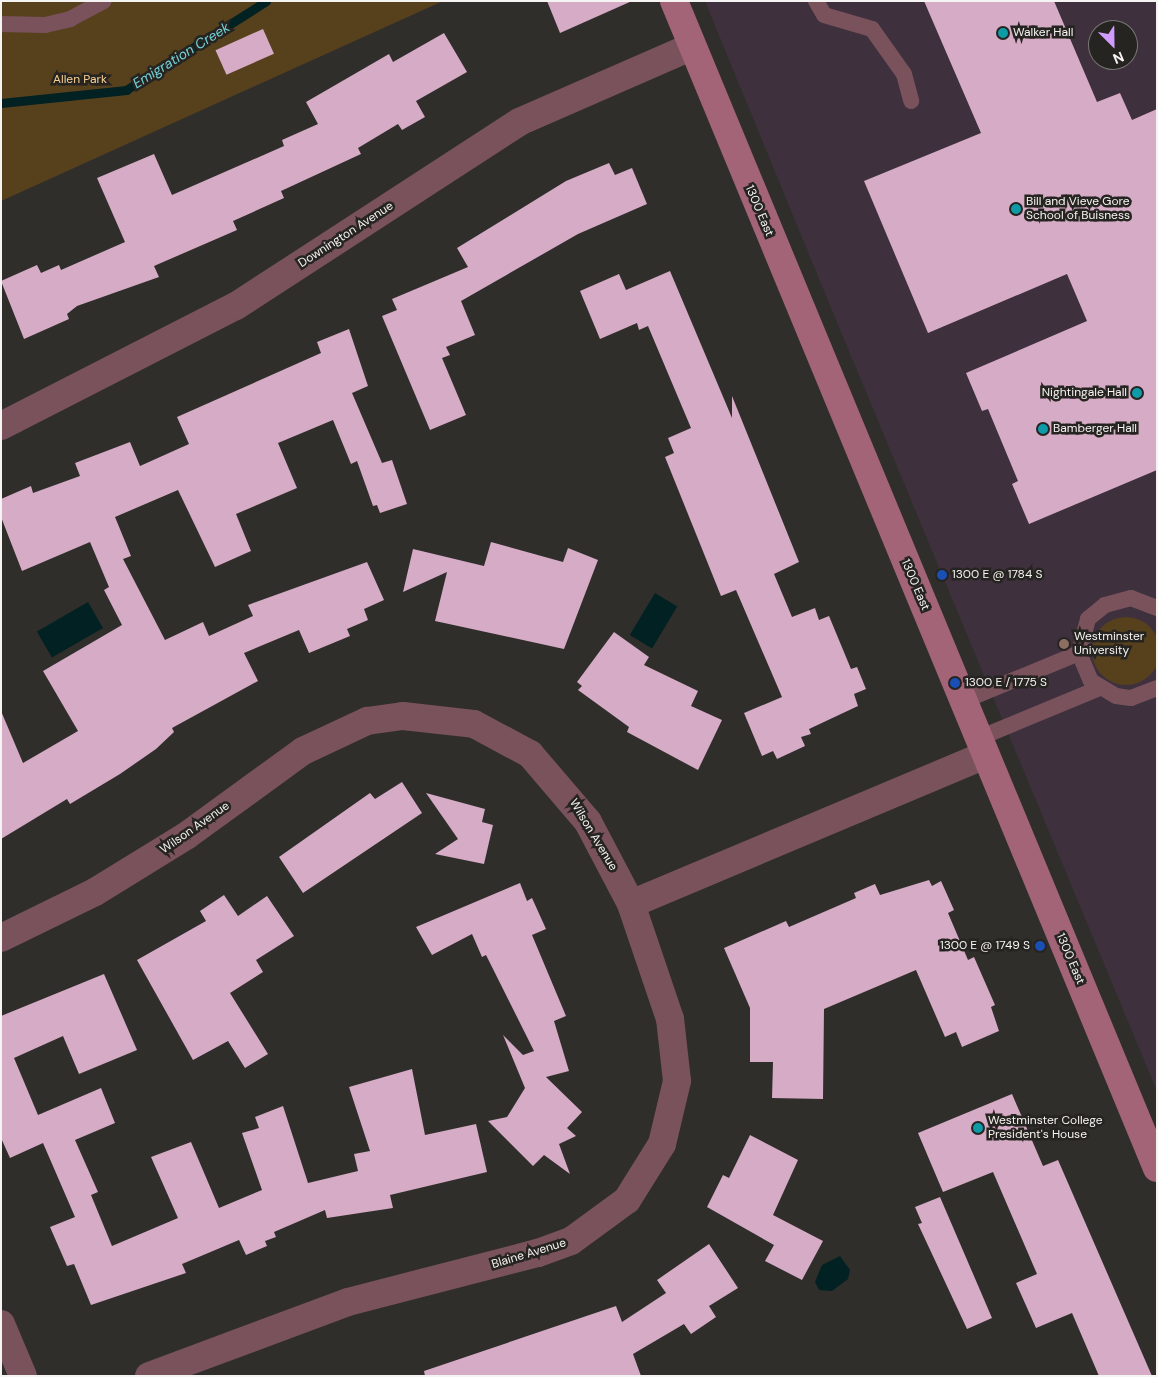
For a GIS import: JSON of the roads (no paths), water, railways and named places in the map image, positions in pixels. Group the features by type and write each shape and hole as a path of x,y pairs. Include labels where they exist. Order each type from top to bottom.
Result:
{"main road":[{"name":"1300 East","path":"674,1 691,47 1157,1168"}],"street":[{"name":"Downington Avenue","path":"1,426 236,306 518,122 691,47"},
{"name":"Wilson Avenue","path":"1,938 140,866 334,733 403,716 474,724 530,754 588,822 631,904"},
{"path":"631,904 982,746"},
{"name":"Blaine Avenue","path":"149,1376 348,1302 538,1253 571,1241 627,1200 662,1144 677,1081 670,1019 631,904"},
{"path":"1,1324 23,1376"}],"lane":[{"path":"1,24 45,25 70,19 104,1"},
{"path":"816,1 824,15 872,29 904,74 911,101"},
{"path":"1157,608 1131,598 1105,605 1088,619 1079,652 1082,666 1100,688 1131,698 1157,688"},
{"path":"963,701 1079,652"},
{"path":"982,746 1100,688"}],"water":[{"path":"655,593 677,606 652,648 630,635"},
{"path":"88,602 103,628 52,657 37,632"},
{"path":"840,1256 850,1270 848,1279 832,1291 819,1290 815,1282 822,1265"}],"waterway":[{"name":"Emigration Creek","path":"1,103 126,90 266,1"}],"place":[{"name":"Walker Hall","path":"1003,33"},
{"name":"Bill and Vieve Gore School of Buisness","path":"1016,209"},
{"name":"Nightingale Hall","path":"1137,393"},
{"name":"Bamberger Hall","path":"1043,429"},
{"name":"1300 E @ 1784 S","path":"942,575"},
{"name":"Westminster University","path":"1064,644"},
{"name":"1300 E / 1775 S","path":"955,683"},
{"name":"1300 E @ 1749 S","path":"1040,946"},
{"name":"Westminster College President's House","path":"978,1128"}],"park label":[{"name":"Allen Park","path":"80,80"}]}
